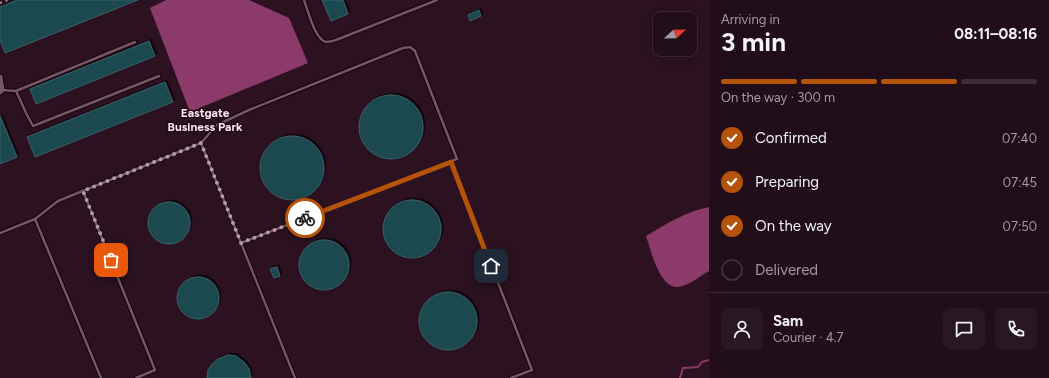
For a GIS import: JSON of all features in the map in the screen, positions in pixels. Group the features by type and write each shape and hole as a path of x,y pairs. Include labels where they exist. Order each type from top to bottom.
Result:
{"street":[{"path":"0,77 1,91"}],"lane":[{"path":"304,0 317,34 321,39 327,42 336,40 437,0"},
{"path":"1,91 16,90 135,42"},
{"path":"0,233 35,219 58,201 201,143 217,126 249,110 403,48 410,47 415,51 457,159 241,243"},
{"path":"16,90 33,126 159,76"},
{"path":"201,143 295,378"},
{"path":"451,162 532,370 511,378"},
{"path":"83,191 155,370 136,378"},
{"path":"35,219 101,378"}],"shaded area":[{"path":"166,0 249,0 289,18 308,63 190,112 150,8"},
{"path":"709,207 709,271 686,285 678,287 671,286 661,275 653,259 646,236 685,215"}],"building":[{"path":"17,0 138,0 5,53 0,40 0,7"},
{"path":"322,0 343,0 348,14 331,21"},
{"path":"479,10 481,16 470,21 468,15"},
{"path":"149,41 155,56 36,104 30,89"},
{"path":"165,82 173,102 35,157 27,137"},
{"path":"391,95 403,97 414,104 421,115 423,127 421,139 414,150 403,157 391,159 379,157 368,150 361,139 359,127 361,115 368,104 379,97"},
{"path":"0,116 17,157 0,164"},
{"path":"292,136 310,142 318,150 324,168 318,186 310,194 292,200 274,194 266,186 260,168 266,150 274,142"},
{"path":"412,200 428,205 436,213 441,229 436,245 428,253 412,258 396,253 388,245 383,229 388,213 396,205"},
{"path":"165,202 173,202 184,208 190,219 190,227 184,238 173,244 165,244 154,238 148,227 148,219 154,208"},
{"path":"319,240 329,240 342,247 349,260 349,270 342,283 329,290 319,290 310,286 303,279 299,270 299,260 303,251 310,244"},
{"path":"277,267 280,276 274,278 270,269"},
{"path":"194,277 202,277 213,283 219,294 219,302 213,313 202,319 194,319 183,313 177,302 177,294 183,283"},
{"path":"448,292 459,294 469,300 475,310 477,321 475,332 469,342 459,348 448,350 437,348 427,342 421,332 419,321 421,310 427,300 437,294"},
{"path":"228,355 236,356 245,363 249,369 251,378 207,378 208,370 212,364 218,359"}],"waterway":[{"path":"680,378 683,368 698,367 702,362 709,360"}],"railway":[{"path":"0,3 8,0"}],"way so far":[{"path":"111,260 83,191 201,143 241,243 305,218"}],"district":[{"name":"Eastgate Business Park","path":"205,120"}],"route":[{"path":"305,218 451,162 491,266"}]}
